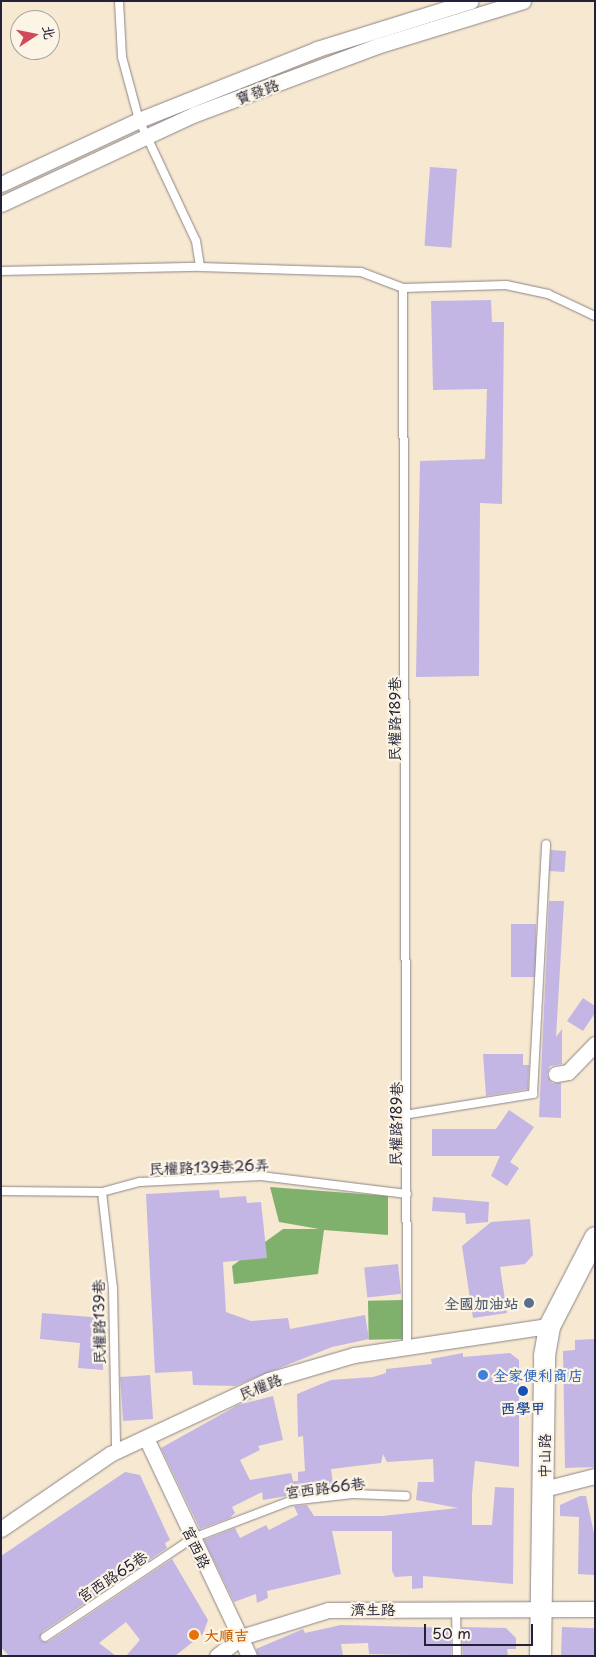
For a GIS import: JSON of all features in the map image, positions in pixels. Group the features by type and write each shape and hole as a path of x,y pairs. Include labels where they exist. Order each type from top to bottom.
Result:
{"main road":[{"name":"中山路","path":"540,1656 544,1489 544,1355 549,1326 595,1237"}],"street":[{"name":"寶發路","path":"1,184 139,120 317,49 471,1"},
{"name":"寶發路","path":"1,204 147,136 377,46 522,1"},
{"path":"556,1074 568,1072 595,1044"},
{"name":"民權路","path":"1,1529 116,1451 269,1380 354,1355 549,1326"},
{"name":"宮西路","path":"146,1438 250,1656"},
{"path":"544,1489 595,1476"},
{"name":"濟生路","path":"217,1656 241,1637 328,1610 595,1610"}],"lane":[{"path":"120,1 122,57 139,120 196,241 200,267"},
{"path":"1,271 200,267 361,272 403,288 506,285 548,294 595,316"},
{"name":"民權路189巷","path":"403,288 410,1114 407,1194 407,1348"},
{"path":"410,1114 533,1094 546,844"},
{"name":"民權路139巷26弄","path":"1,1191 102,1192 140,1182 261,1176 407,1194"},
{"name":"民權路139巷","path":"102,1192 113,1288 116,1451"},
{"name":"宮西路66巷","path":"193,1538 290,1502 353,1494 406,1496"},
{"name":"宮西路65巷","path":"45,1637 193,1538"},
{"path":"456,1610 457,1656"}],"green space":[{"path":"270,1187 388,1196 388,1235 324,1230 318,1274 234,1284 232,1266 283,1229 319,1229 279,1222"},
{"path":"405,1300 406,1339 369,1340 368,1301"}],"building":[{"path":"430,167 457,169 451,248 424,246"},
{"path":"491,300 492,322 504,322 502,504 480,503 479,676 416,677 420,461 485,459 487,389 433,390 431,301"},
{"path":"551,850 566,851 564,872 550,871"},
{"path":"549,901 564,901 556,1037 562,1029 562,1064 550,1066 547,1075 552,1083 561,1083 561,1118 539,1117"},
{"path":"511,924 536,924 536,977 511,977"},
{"path":"583,998 595,1006 595,1013 583,1031 567,1021"},
{"path":"483,1054 523,1054 523,1065 529,1065 528,1089 486,1096"},
{"path":"509,1110 534,1127 510,1162 519,1168 507,1186 491,1176 500,1156 432,1156 432,1129 496,1129"},
{"path":"219,1190 220,1198 246,1196 247,1203 261,1202 267,1258 223,1262 226,1312 251,1321 288,1318 290,1329 365,1315 369,1339 332,1347 235,1386 193,1385 192,1371 155,1373 146,1194"},
{"path":"433,1197 489,1202 488,1222 466,1224 465,1213 432,1211"},
{"path":"530,1219 533,1255 525,1264 500,1267 507,1313 473,1318 462,1246 491,1222"},
{"path":"398,1264 401,1294 367,1297 364,1268"},
{"path":"42,1313 103,1318 103,1370 78,1368 80,1343 40,1339"},
{"path":"595,1339 595,1467 565,1468 563,1351 575,1350 575,1340"},
{"path":"463,1353 463,1357 510,1353 519,1360 519,1467 475,1461 472,1494 472,1525 492,1525 495,1487 514,1488 513,1584 423,1576 423,1588 412,1589 412,1576 395,1577 392,1571 392,1531 332,1531 341,1574 267,1591 268,1598 257,1603 256,1594 234,1602 204,1540 235,1528 240,1538 266,1525 269,1530 298,1515 294,1506 307,1505 314,1516 382,1516 458,1508 416,1500 418,1482 434,1482 433,1459 387,1462 383,1454 381,1463 331,1469 333,1484 309,1487 310,1492 263,1500 262,1492 232,1507 235,1513 230,1518 200,1529 161,1448 238,1405 273,1396 283,1440 258,1446 260,1450 240,1460 250,1480 291,1473 293,1481 298,1481 298,1472 305,1471 303,1436 298,1437 297,1394 331,1380 373,1377 386,1373 386,1369 432,1364 431,1359"},
{"path":"150,1375 153,1419 123,1421 120,1377"},
{"path":"125,1472 140,1475 170,1540 165,1543 167,1548 42,1632 40,1640 48,1642 172,1559 208,1620 203,1634 175,1656 126,1656 140,1640 126,1622 99,1643 116,1656 9,1656 1,1647 1,1556"},
{"path":"580,1496 586,1496 595,1538 594,1575 578,1574 579,1517 560,1516 560,1505"},
{"path":"341,1625 451,1628 451,1656 369,1654 368,1643 341,1644 343,1656 258,1656 256,1649 303,1629 305,1633"},
{"path":"462,1627 506,1628 516,1638 516,1649 507,1649 508,1656 463,1656"},
{"path":"562,1627 595,1628 594,1656 561,1656"}],"place":[{"name":"全國加油站","path":"529,1303"},
{"name":"全家便利商店","path":"483,1375"},
{"name":"西學甲","path":"523,1391"},
{"name":"大順吉","path":"194,1635"}]}
